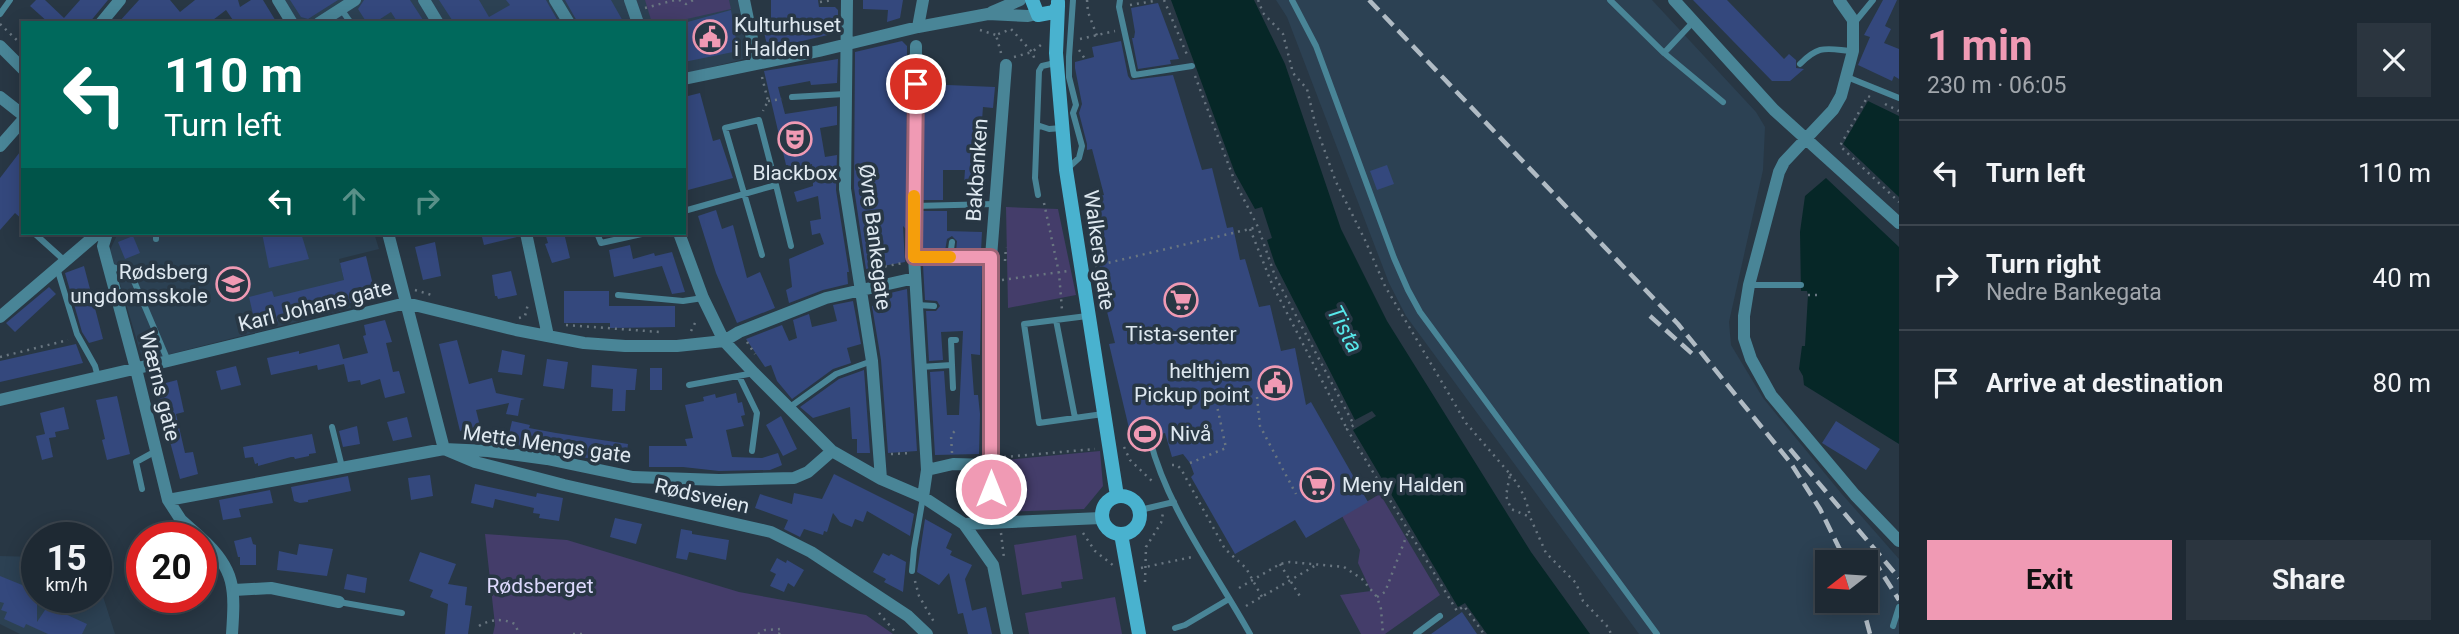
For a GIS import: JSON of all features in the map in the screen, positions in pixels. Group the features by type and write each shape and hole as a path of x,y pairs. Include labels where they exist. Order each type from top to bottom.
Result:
{"street":[{"path":"103,21 120,0"},
{"path":"278,0 291,21"},
{"path":"322,21 355,0"},
{"path":"424,0 437,21"},
{"path":"555,0 568,21"},
{"path":"630,0 637,21"},
{"path":"744,0 759,66"},
{"name":"Øvre Bankegate","path":"847,0 845,189 872,360 881,479"},
{"path":"918,27 923,0"},
{"path":"686,79 759,66 918,27 988,14 1020,0"},
{"path":"1674,0 1774,110 1899,223"},
{"path":"1839,0 1853,23 1853,51 1840,96 1833,110 1784,162 1779,172 1749,285 1744,338 1751,359 1778,403 1855,495 1893,528 1899,541"},
{"path":"1036,9 1054,12 1058,3"},
{"path":"1050,40 1058,3"},
{"path":"988,14 1028,16 1036,9"},
{"path":"1036,9 1050,40"},
{"name":"Walkers gate","path":"1050,40 1057,62 1082,317 1103,414 1116,446 1117,496"},
{"path":"0,46 21,67"},
{"path":"916,46 912,259 927,470 923,497"},
{"name":"Bakbanken","path":"991,460 991,257 1011,66"},
{"path":"0,97 21,116"},
{"path":"0,146 21,120"},
{"path":"0,317 96,235"},
{"name":"Wærns gate","path":"106,235 103,246 168,500 183,522"},
{"path":"389,235 444,449"},
{"path":"526,235 548,336"},
{"path":"680,235 703,298 724,341 754,373 832,451 881,479 923,497 964,524 993,565 1007,634"},
{"path":"724,341 796,308 860,289 915,278"},
{"name":"Karl Johans gate","path":"0,400 406,303 584,342 625,346 677,346 724,341"},
{"name":"Mette Mengs gate","path":"168,500 444,449 488,451 547,459 633,477 719,480 794,478 808,472 832,451"},
{"name":"Rødsveien","path":"444,449 475,462 564,485 771,532 811,552 932,629"},
{"path":"927,470 991,460"},
{"path":"1117,496 1131,498 1140,510 1138,524 1128,533 1108,530 1101,517 1107,501 1117,496"},
{"path":"964,524 1101,517"},
{"path":"1121,534 1139,634"},
{"name":"Wærns gate","path":"217,555 223,561 234,590 232,634"},
{"path":"234,590 271,588 339,602"}],"lane":[{"path":"0,14 10,0"},
{"path":"1066,170 1079,158 1082,146 1073,113 1076,105 1069,77 1073,0"},
{"path":"1292,0 1317,46 1394,258 1414,301 1469,380 1657,634"},
{"path":"1610,0 1664,53 1723,102"},
{"path":"1853,23 1873,0"},
{"path":"1120,4 1134,75 1192,66"},
{"path":"341,9 350,21"},
{"path":"1664,53 1694,21"},
{"path":"1800,64 1814,50 1853,51"},
{"path":"1038,195 1035,178 1039,71 1042,66 1057,62"},
{"path":"1845,77 1899,98"},
{"path":"792,97 845,94"},
{"path":"762,255 725,128 759,120 791,246"},
{"path":"1037,125 1049,129 1062,128"},
{"path":"686,210 776,185"},
{"path":"914,206 995,204"},
{"path":"36,235 61,264 78,337 95,366 98,377"},
{"path":"41,240 46,235"},
{"path":"598,235 601,243 637,235"},
{"path":"950,257 952,242"},
{"path":"912,259 991,257"},
{"path":"108,265 131,274 168,361"},
{"path":"1749,285 1801,285"},
{"path":"618,295 683,302 703,298"},
{"path":"916,305 934,306"},
{"path":"1082,317 1024,324 1039,423 1103,414"},
{"path":"1059,319 1074,418"},
{"path":"953,388 951,340 956,340"},
{"path":"789,408 836,374 872,360"},
{"path":"920,367 952,365"},
{"path":"689,385 754,373"},
{"path":"739,376 757,412 752,451"},
{"path":"332,427 342,469"},
{"path":"1150,440 1157,469 1174,502 1249,632 1240,634"},
{"path":"142,489 136,462 156,451"},
{"path":"991,460 991,522"},
{"path":"912,571 923,497"},
{"path":"1140,510 1174,502"},
{"path":"1175,628 1229,599"},
{"path":"339,602 402,613"},
{"path":"1893,626 1899,607"},
{"path":"1416,634 1440,616"}],"path":[{"path":"643,9 677,0 686,4 693,0"},
{"path":"820,2 833,0"},
{"path":"1087,0 1088,12 1097,36"},
{"path":"1120,4 1155,0"},
{"path":"1164,0 1235,181 1258,227 1275,276 1354,425 1348,429"},
{"path":"1258,0 1264,13"},
{"path":"0,24 21,44"},
{"path":"1085,59 1079,50 1078,39 1125,28"},
{"path":"1011,66 996,35 1011,29 1032,52 1039,71"},
{"path":"1016,55 1032,52 1050,40"},
{"path":"1011,66 1016,55"},
{"path":"1011,66 1016,55"},
{"path":"759,66 768,101 759,120"},
{"path":"1899,111 1868,96 1840,146 1899,202"},
{"path":"768,101 792,97"},
{"path":"1038,195 1045,204 1059,273 1059,319"},
{"path":"1093,267 1258,227"},
{"path":"1251,229 1272,284 1348,429 1457,611 1464,606 1484,634"},
{"path":"1005,267 1006,243"},
{"path":"860,271 912,259"},
{"path":"992,280 1073,271"},
{"path":"412,289 439,296"},
{"path":"1808,295 1820,295"},
{"path":"739,332 755,354"},
{"path":"0,357 78,337"},
{"path":"1175,368 1198,363"},
{"path":"1257,397 1260,426 1296,494"},
{"path":"1190,463 1226,448 1217,406"},
{"path":"952,456 951,435 958,428"},
{"path":"991,460 1116,446 1154,483"},
{"path":"881,454 922,453"},
{"path":"1172,465 1181,469 1225,549 1245,568 1262,597"},
{"path":"1510,474 1528,504 1530,517"},
{"path":"1146,594 1146,547 1163,517 1163,505"},
{"path":"1082,530 1095,551 1112,565 1129,570 1194,557 1199,563"},
{"path":"1377,597 1385,592 1408,532"},
{"path":"1239,588 1280,564 1290,562 1339,566 1354,572 1377,597 1383,634"},
{"path":"1280,564 1301,598"},
{"path":"1245,607 1318,564"},
{"path":"912,571 932,629"},
{"path":"479,626 491,621 507,620 515,624 519,634"},
{"path":"758,634 781,629 779,634"},
{"path":"573,634 582,634"}],"shaded area":[{"path":"284,0 738,0 748,58 686,74 686,21 297,21"},
{"path":"1276,0 1652,0 1756,112 1765,127 1763,170 1729,322 1731,345 1763,398 1899,559 1899,634 1639,634 1406,316 1389,283 1287,17"},
{"name":"Rødsberg ungdomsskole","path":"117,235 375,235 379,249 339,259 351,308 143,361 110,250"},
{"path":"0,556 21,557 21,613 108,613 115,634 20,634 0,624"}],"green space":[{"path":"645,0 729,0 731,9 678,21 651,21"},
{"path":"1006,207 1058,209 1076,295 1008,308"},
{"path":"1100,451 1103,486 1084,509 1006,512 1004,460"},
{"path":"1380,494 1440,595 1385,634 1361,634 1340,595 1371,591 1358,563 1360,550 1342,516"},
{"name":"Rødsberget","path":"485,534 567,540 739,592 866,615 893,634 493,634 495,625"},
{"path":"1076,535 1083,579 1061,582 1062,588 1022,595 1014,545"},
{"path":"1115,597 1122,634 1029,634 1025,613"}],"water":[{"name":"Tista","path":"1171,0 1254,0 1285,64 1341,229 1387,321 1531,552 1590,634 1487,634 1465,603 1458,607 1353,430 1376,416 1372,411 1355,420 1275,264 1267,240 1272,238 1262,207 1255,209 1235,173"},
{"path":"1868,101 1899,116 1899,197 1843,144"},
{"path":"1826,178 1899,247 1899,444 1804,385 1799,369 1802,346 1805,346 1808,295 1807,291 1801,291 1800,232 1805,196"}],"building":[{"path":"36,0 45,0 64,18 80,0 108,0 91,21 47,21 30,6"},
{"path":"139,0 170,0 180,12 195,0 238,0 240,7 251,0 263,0 276,21 234,21 226,10 212,21 120,21"},
{"path":"290,0 338,0 308,19 301,17"},
{"path":"364,0 410,0 424,21 397,21 391,12 377,21 366,21 358,9"},
{"path":"439,0 479,0 489,17 510,5 506,0 546,0 558,21 453,21"},
{"path":"565,0 611,0 623,21 577,21"},
{"path":"771,0 818,0 819,7 835,7 838,10 838,27 832,34 768,49 761,20 771,18"},
{"path":"863,0 903,0 900,18 887,22 888,10 863,9"},
{"path":"1693,0 1727,0 1784,59 1789,54 1796,60 1796,68 1804,69 1790,81 1772,81"},
{"path":"1883,0 1897,0 1885,26 1891,29 1884,43 1899,49 1899,79 1894,76 1892,81 1858,65 1870,37 1864,35"},
{"path":"1158,3 1179,59 1170,60 1171,64 1138,69 1132,38 1135,32 1131,8"},
{"name":"Kulturhuset i Halden","path":"731,10 738,51 686,62 686,22"},
{"path":"902,41 907,46 906,229 903,226 905,262 866,269 854,188 855,52"},
{"name":"Tista-senter","path":"1121,41 1131,80 1173,75 1202,170 1212,168 1227,228 1233,227 1240,260 1245,259 1259,307 1270,305 1281,351 1295,348 1306,405 1311,402 1368,502 1306,538 1295,520 1235,554 1191,477 1194,474 1190,463 1183,454 1172,457 1165,433 1154,436 1149,434 1145,438 1132,441 1109,344 1115,343 1084,200 1104,195 1092,149 1087,150 1079,113 1082,104 1075,68 1075,62 1094,57 1092,47"},
{"path":"838,59 837,83 811,85 810,81 778,87 785,114 837,106 837,125 820,128 825,157 837,155 836,190 849,272 848,284 789,303 786,290 792,287 789,259 824,244 820,233 812,235 810,221 821,219 818,196 797,202 794,192 813,186 812,164 789,170 786,165 764,71"},
{"path":"924,84 995,87 993,108 983,107 981,134 989,134 983,184 964,184 965,170 943,170 943,200 923,200"},
{"path":"700,93 713,141 720,139 733,178 688,190 686,96"},
{"path":"21,151 21,218 15,213 0,230 0,178"},
{"path":"1387,165 1394,184 1377,190 1370,171"},
{"path":"716,210 722,229 733,225 747,278 760,272 775,308 737,323 716,273 698,216"},
{"path":"923,211 947,211 947,231 982,232 981,251 956,251 957,241 952,236 947,239 945,251 925,251"},
{"path":"262,235 302,235 309,259 269,268"},
{"path":"482,235 516,235 517,237 484,245"},
{"path":"546,235 564,235 570,258 552,263 545,244 548,243"},
{"path":"133,236 140,253 125,259 118,242"},
{"path":"435,242 441,276 423,280 415,247"},
{"path":"630,245 633,259 654,253 655,256 672,252 685,292 672,294 662,266 614,277 609,250"},
{"path":"366,256 373,285 378,284 381,295 256,327 249,297 272,291 274,297 344,280 340,263"},
{"path":"981,263 982,266 980,355 971,354 974,395 978,395 980,414 979,454 935,455 930,372 944,371 947,415 959,415 963,331 941,332 943,360 929,361 926,311 936,311 940,306 937,301 925,300 923,265"},
{"path":"84,266 103,339 89,343 82,332 65,273"},
{"path":"511,271 517,295 498,299 495,296 492,275"},
{"path":"49,287 56,294 15,332 6,323"},
{"path":"907,289 917,451 888,453 881,360 872,306 886,303 886,294"},
{"path":"564,291 609,291 609,306 675,306 675,327 610,328 610,323 564,323"},
{"path":"853,301 861,344 847,348 851,363 833,369 792,399 777,381 771,365 765,367 746,339 782,325 789,341 797,338 793,320 809,314 812,327 837,321 833,305"},
{"path":"385,320 392,342 386,343 393,372 399,371 405,393 385,398 380,379 361,385 360,380 348,382 344,364 318,370 317,365 271,375 267,358 299,351 299,354 339,344 343,359 368,353 363,336 366,335 364,325"},
{"path":"457,340 469,384 492,378 496,393 525,399 521,400 518,416 506,414 509,403 476,410 480,426 460,431 439,344"},
{"path":"76,344 83,363 0,382 0,361"},
{"path":"502,350 525,355 522,375 498,372"},
{"path":"547,359 568,362 564,389 543,386"},
{"path":"592,365 637,369 635,390 626,390 625,411 612,411 613,389 591,387"},
{"path":"236,366 241,385 221,390 216,371"},
{"path":"650,368 662,368 662,390 650,390"},
{"path":"864,370 870,453 857,453 857,439 852,439 850,407 813,418 800,407 839,379"},
{"path":"177,380 184,412 176,414 185,453 193,452 198,474 180,479 157,393 160,392 158,385"},
{"path":"736,393 738,403 742,402 745,415 741,416 744,426 726,430 732,457 762,458 778,453 782,465 770,470 719,471 649,467 649,446 687,446 685,439 693,438 685,405 704,401 703,397 715,394 716,398"},
{"path":"117,396 130,454 107,460 96,400"},
{"path":"64,407 69,429 55,432 56,437 49,438 53,457 42,460 36,436 45,434 40,413"},
{"path":"781,416 797,449 783,456 766,425"},
{"path":"407,417 412,437 393,441 387,422"},
{"path":"512,421 530,425 529,428 628,444 625,465 507,443"},
{"path":"1836,421 1880,449 1866,470 1822,443"},
{"path":"357,426 360,444 343,447 339,431"},
{"path":"312,434 316,453 309,456 295,459 291,457 258,466 253,457 245,458 243,447"},
{"path":"834,474 914,514 910,536 867,511 863,522 855,519 852,527 840,522 833,513 827,532 824,531 823,535 804,529 800,537 784,529 788,520 755,508 760,494 792,504 794,493 822,499"},
{"path":"430,475 433,496 411,500 408,478"},
{"path":"348,476 351,491 308,502 294,501 291,487"},
{"path":"475,484 536,497 537,493 563,498 559,521 539,518 540,514 533,513 534,508 495,499 493,508 471,503"},
{"path":"270,490 273,503 239,509 241,517 223,520 219,500"},
{"path":"615,518 642,524 636,544 610,537"},
{"path":"925,519 952,534 946,548 952,551 950,555 972,565 965,579 972,611 958,614 949,573 939,585 917,572"},
{"path":"681,529 692,531 692,534 729,540 726,560 689,552 687,560 676,558"},
{"path":"251,537 256,545 256,565 240,565 234,541"},
{"path":"299,544 333,549 327,576 277,570 279,551 297,555"},
{"path":"420,552 456,564 448,584 467,587 465,605 472,606 468,634 445,634 448,604 430,597 433,590 409,581"},
{"path":"883,553 906,562 903,592 884,582 886,579 873,572"},
{"path":"777,558 786,563 787,560 804,570 794,587 788,583 784,592 770,586 776,574 770,571"},
{"path":"347,574 367,578 365,593 344,589"},
{"path":"0,576 21,585 21,613 37,613 37,622 43,613 63,613 87,624 82,634 48,634 26,624 24,628 4,619 7,612 1,610 4,603 0,602"},
{"path":"986,607 992,634 968,634 963,613"},
{"path":"1462,612 1477,634 1431,634"}],"railway":[{"path":"1369,0 1678,324 1790,462 1820,509 1840,550"},
{"path":"1650,316 1697,358"},
{"path":"1790,449 1899,578"},
{"path":"1878,567 1899,600"},
{"path":"1864,613 1870,634"}],"slow traffic":[{"path":"914,196 914,257 950,257"}],"place":[{"name":"Kulturhuset i Halden","path":"710,37"},
{"name":"Blackbox","path":"795,139"},
{"name":"Rødsberg ungdomsskole","path":"233,284"},
{"name":"Tista-senter","path":"1181,300"},
{"name":"helthjem Pickup point","path":"1275,383"},
{"name":"Nivå","path":"1145,434"},
{"name":"Meny Halden","path":"1317,485"}],"route":[{"path":"916,84 914,257 991,257 991,489"}]}
